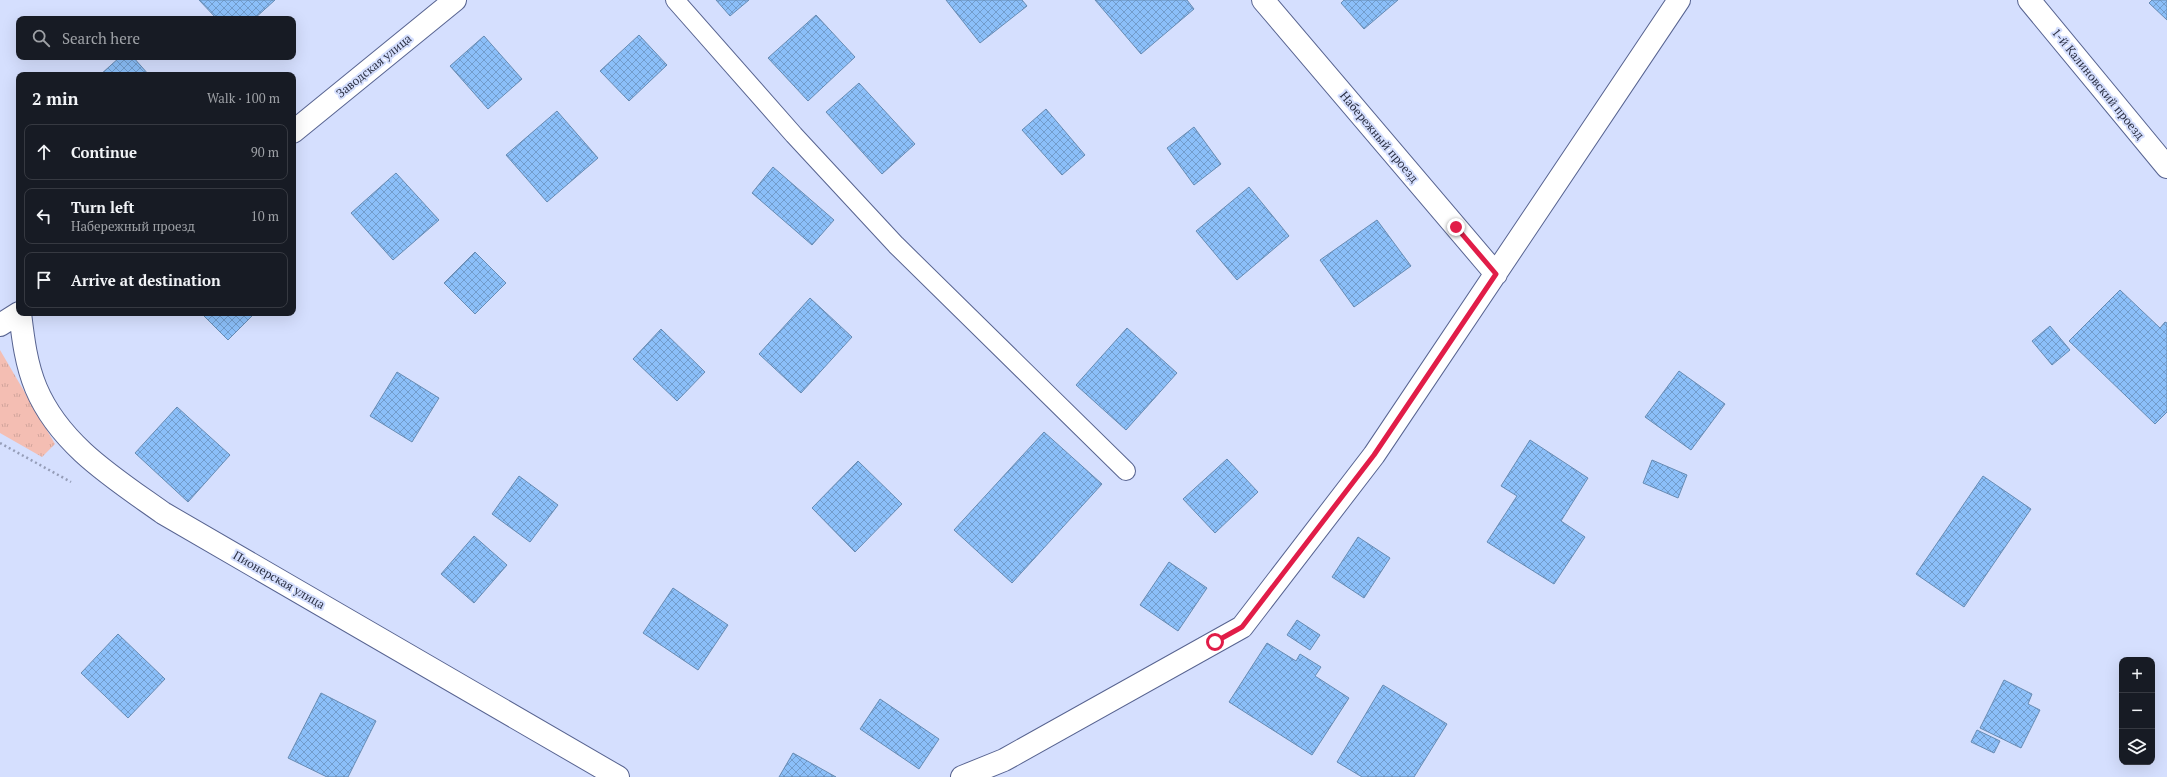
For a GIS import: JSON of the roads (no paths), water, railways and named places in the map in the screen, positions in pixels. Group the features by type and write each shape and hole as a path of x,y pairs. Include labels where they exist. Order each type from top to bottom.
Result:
{"street":[{"name":"Заводская улица","path":"296,130 455,0"},
{"name":"Набережный проезд","path":"1263,0 1496,274"},
{"path":"962,777 1004,760 1242,627 1374,455 1679,0"},
{"name":"1-й Калиновский проезд","path":"2029,0 2167,167"},
{"path":"0,325 16,315"},
{"name":"Пионерская улица","path":"20,316 28,361 36,387 49,413 83,453 103,471 163,513 618,777"}],"lane":[{"path":"675,0 794,135 896,245 1126,471"}]}
